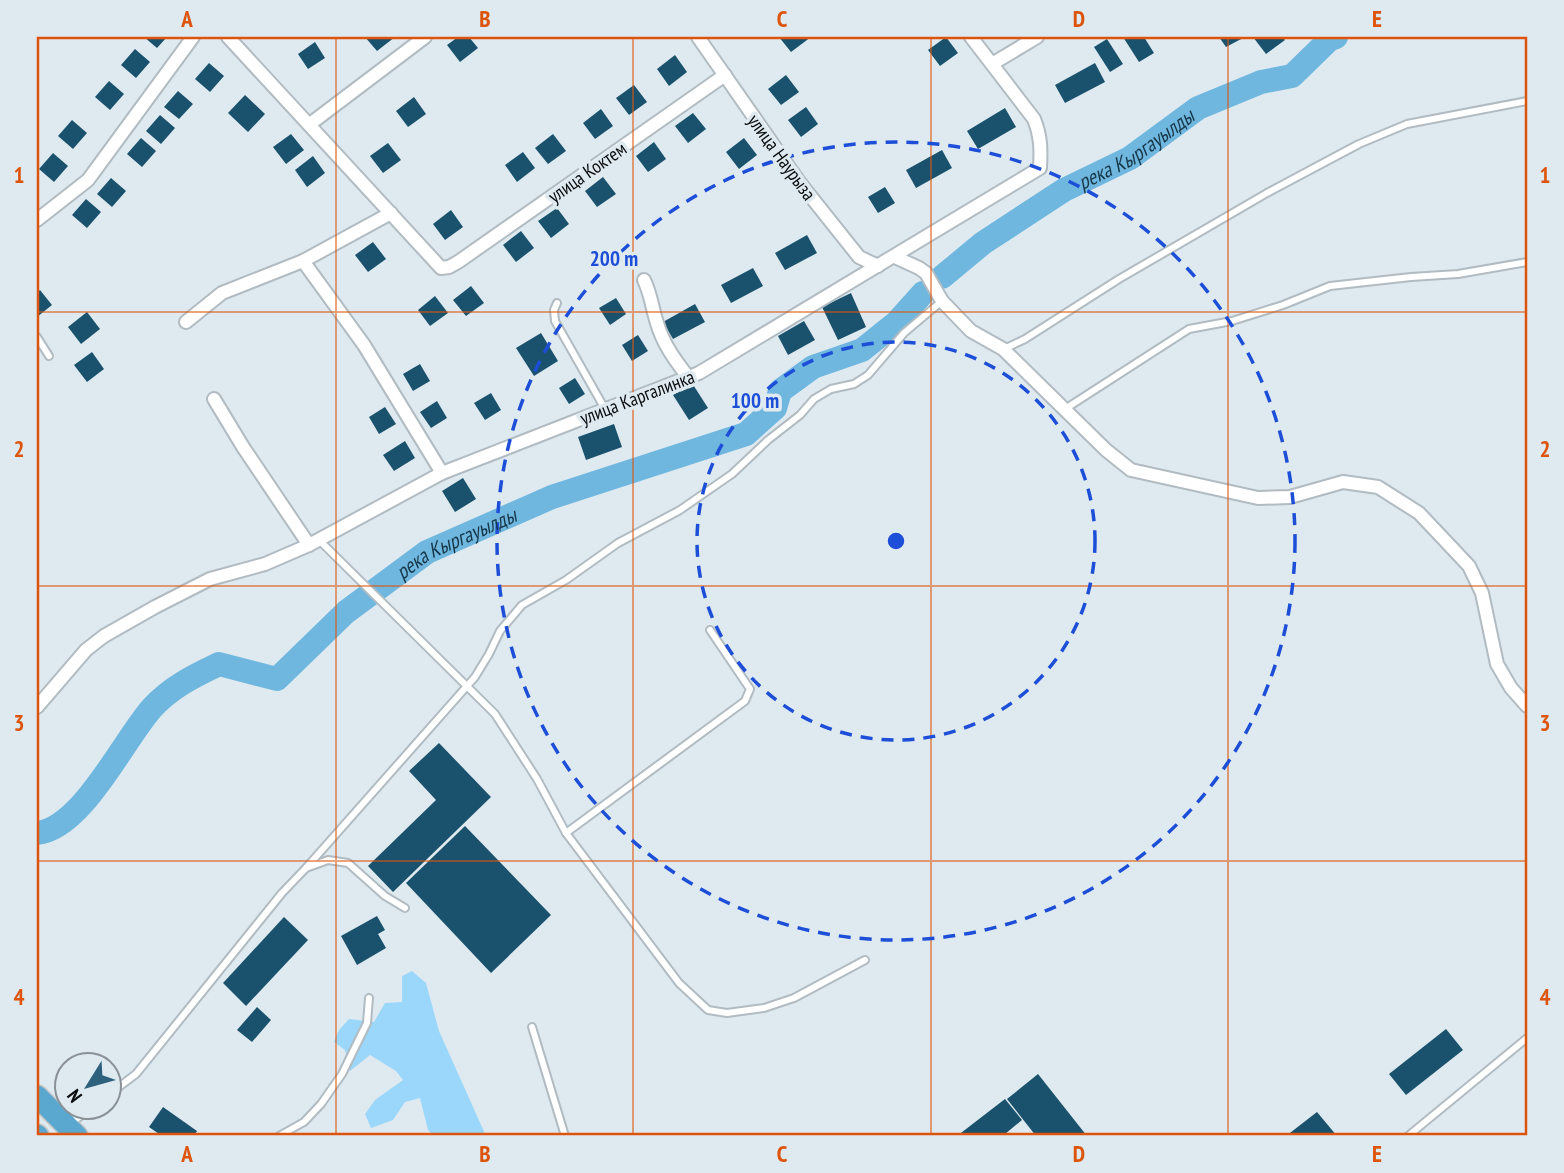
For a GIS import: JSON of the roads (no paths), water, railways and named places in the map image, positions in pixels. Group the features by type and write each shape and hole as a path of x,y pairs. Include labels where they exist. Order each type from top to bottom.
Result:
{"highway":[{"path":"37,1096 72,1131"}],"street":[{"path":"37,220 88,180 193,37"},
{"path":"186,322 222,293 303,261 391,213 228,37"},
{"path":"310,124 425,37"},
{"name":"улица Наурыза","path":"698,37 800,183 859,257 878,266"},
{"path":"971,37 992,64 1037,37"},
{"name":"улица Каргалинка","path":"37,707 86,650 104,636 155,607 211,579 265,564 314,542 442,473 699,373 1040,168 1039,132 1034,119 992,64"},
{"name":"улица Коктем","path":"391,213 441,268 449,267 724,75"},
{"path":"895,257 926,273 942,300 971,331 1003,349 1106,450 1131,470 1258,498 1290,497 1342,482 1378,486 1419,513 1469,566 1482,593 1497,664 1511,688 1527,706"},
{"path":"303,261 364,345 442,473"},
{"path":"645,280 652,297 657,323 669,351 688,377"},
{"path":"214,399 243,447 314,542"}],"lane":[{"path":"1003,349 1025,339 1221,219 1359,144 1407,124 1527,101"},
{"path":"1065,409 1189,329 1232,321 1330,286 1458,274 1527,262"},
{"path":"122,1084 136,1074 282,893 467,686 489,654 500,631 522,605 566,580 618,543 680,510 732,474 800,415 814,399 831,389 854,384 868,375 904,333 942,300"},
{"path":"557,303 554,310 555,321 605,409"},
{"path":"37,338 49,356"},
{"path":"314,542 367,589 495,714 537,779 566,833 679,983 708,1010 727,1013 764,1009 794,998 864,960"},
{"path":"566,833 745,701 750,689 710,630"},
{"path":"306,868 328,860 348,863 385,896 405,908"},
{"path":"279,1136 304,1122 321,1104 342,1074 367,1023 369,998"},
{"path":"532,1027 565,1136"},
{"path":"1408,1136 1527,1038"}],"waterway":[{"name":"река Кыргауылды","path":"942,277 983,243 1064,190 1130,158 1198,108 1261,82 1292,76 1330,39 1336,37"},
{"name":"река Кыргауылды","path":"37,833 54,828 86,800 152,708 183,683 219,664 277,679 346,612 427,552 552,497 746,434 775,408 780,391 813,367 862,350 897,322 923,293"}]}
